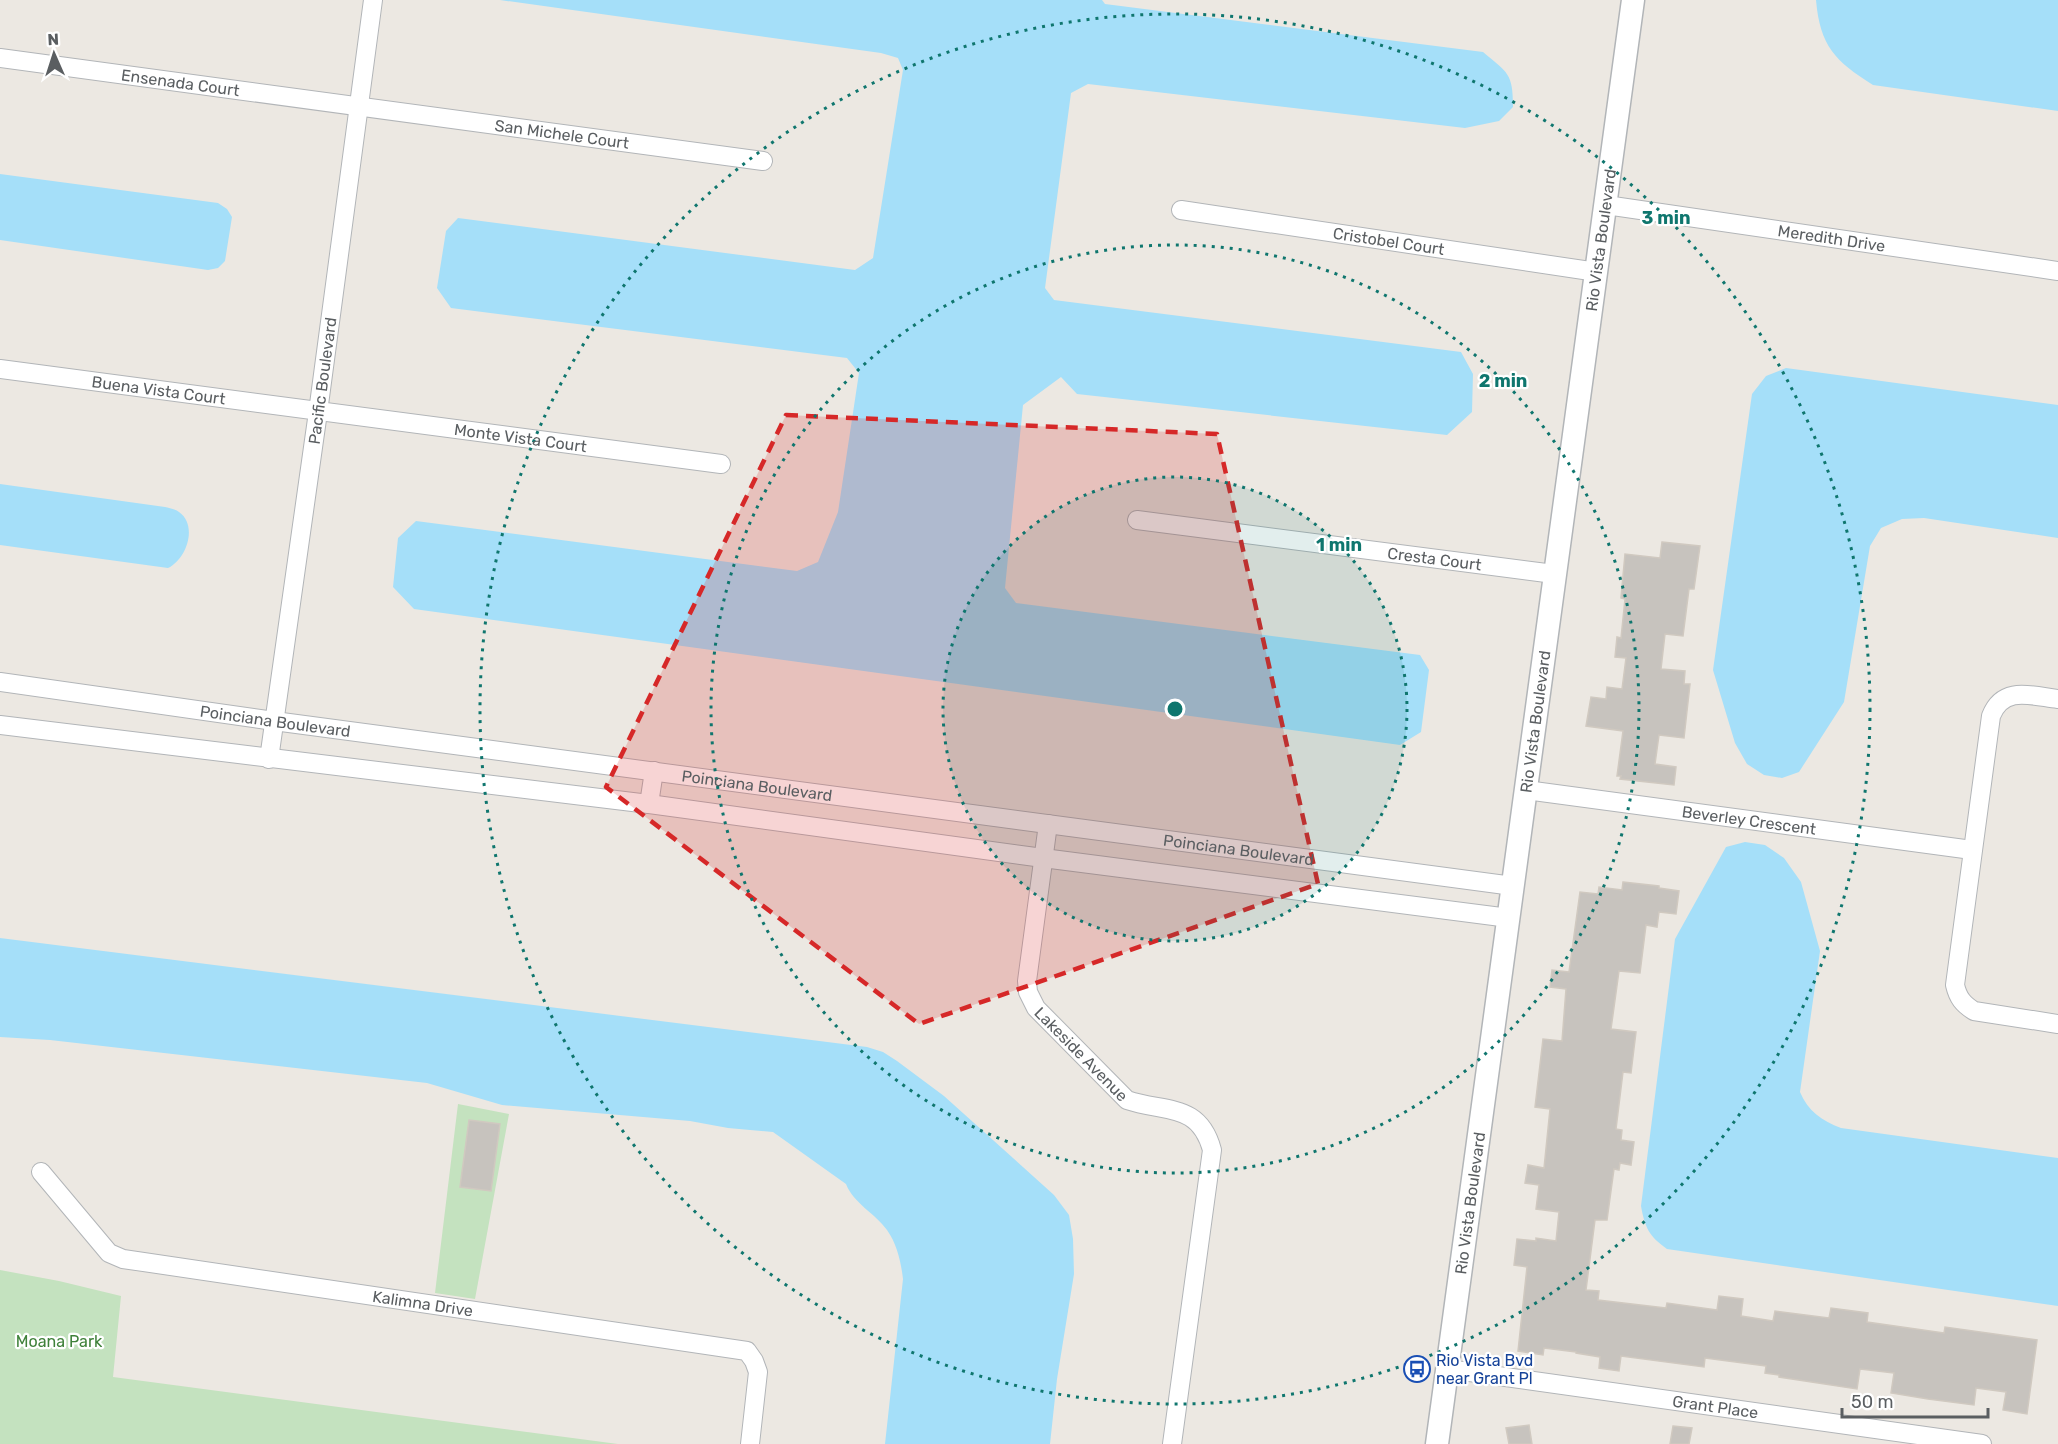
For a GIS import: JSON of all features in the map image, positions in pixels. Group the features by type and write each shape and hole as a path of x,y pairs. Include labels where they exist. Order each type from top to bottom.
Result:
{"street":[{"name":"Pacific Boulevard","path":"268,759 318,412 373,0"},
{"name":"Rio Vista Boulevard","path":"1437,1444 1633,0"},
{"name":"Ensenada Court","path":"0,58 359,106"},
{"name":"San Michele Court","path":"359,106 764,161"},
{"name":"Meredith Drive","path":"1606,205 2058,271"},
{"name":"Cristobel Court","path":"1181,210 1597,272"},
{"name":"Buena Vista Court","path":"0,369 318,412"},
{"name":"Monte Vista Court","path":"318,412 721,464"},
{"name":"Cresta Court","path":"1137,520 1554,574"},
{"name":"Poinciana Boulevard","path":"0,682 274,721 1513,886"},
{"path":"2058,699 2011,696 2001,700 1995,706 1991,716 1955,972 1958,996 1974,1011 2058,1024"},
{"name":"Poinciana Boulevard","path":"0,725 649,804 1042,858 1509,918"},
{"path":"649,804 654,771"},
{"name":"Beverley Crescent","path":"1526,790 1972,850"},
{"name":"Lakeside Avenue","path":"1048,824 1027,981 1028,992 1036,1008 1126,1100 1142,1106 1180,1112 1194,1118 1203,1127 1212,1150 1172,1444"},
{"name":"Kalimna Drive","path":"41,1172 109,1252 123,1260 747,1351 758,1372 750,1444"},
{"name":"Grant Place","path":"1448,1368 1982,1444"}],"highlighted area":[{"path":"786,415 1217,434 1318,884 919,1024 606,787"}],"green space":[{"path":"458,1104 509,1114 475,1299 435,1293"},
{"name":"Moana Park","path":"0,1270 121,1296 113,1377 618,1444 0,1444"}],"water":[{"path":"500,0 1102,0 1105,4 1483,52 1503,70 1510,80 1513,107 1499,121 1465,128 1088,84 1071,93 1045,288 1054,300 1461,352 1473,374 1472,412 1447,435 1077,394 1061,377 1023,405 1005,588 1016,603 1420,655 1429,670 1421,732 1400,745 414,609 393,587 398,538 416,521 797,571 818,562 838,512 859,373 847,358 451,308 437,288 446,231 458,218 855,270 873,258 903,70 898,58 881,53"},
{"path":"1816,0 2058,0 2058,111 1873,85 1839,60 1832,51 1821,29"},
{"path":"0,174 218,203 227,209 232,217 225,261 218,268 208,270 0,240"},
{"path":"1786,368 2058,405 2058,538 1924,518 1902,519 1881,528 1870,546 1844,702 1799,772 1782,778 1764,775 1747,764 1735,743 1713,670 1752,394 1766,376"},
{"path":"0,484 172,509 185,518 188,525 188,541 185,550 175,564 168,568 0,545"},
{"path":"1745,842 1765,845 1784,858 1801,882 1820,951 1800,1092 1807,1105 1822,1119 1841,1128 2058,1158 2058,1306 1667,1249 1649,1231 1641,1206 1675,939 1726,847"},
{"path":"0,938 867,1047 883,1052 944,1096 1054,1195 1069,1215 1073,1239 1074,1274 1057,1379 1050,1444 885,1444 903,1279 896,1247 887,1230 859,1203 846,1184 773,1132 728,1128 690,1121 502,1105 427,1083 50,1040 0,1037"}],"building":[{"path":"1662,542 1700,546 1694,589 1689,589 1683,636 1665,634 1661,669 1685,671 1684,684 1690,684 1684,738 1659,735 1655,764 1676,767 1674,785 1620,779 1621,776 1617,776 1623,731 1586,726 1591,697 1606,699 1607,687 1622,689 1626,658 1615,657 1617,637 1621,638 1625,599 1621,598 1625,554 1660,558"},
{"path":"1623,882 1679,891 1676,914 1659,912 1657,927 1646,925 1640,973 1619,971 1611,1029 1636,1032 1631,1073 1623,1072 1616,1129 1622,1130 1621,1140 1634,1142 1631,1165 1620,1163 1619,1170 1614,1169 1607,1220 1595,1220 1586,1290 1599,1291 1598,1300 1666,1308 1667,1303 1717,1310 1719,1296 1743,1299 1741,1316 1773,1321 1775,1311 1829,1318 1831,1308 1868,1313 1867,1322 1944,1333 1945,1327 2037,1340 2027,1414 2003,1410 2006,1392 1976,1388 1974,1405 1891,1393 1894,1373 1860,1369 1857,1389 1779,1377 1779,1375 1765,1373 1766,1366 1705,1358 1704,1367 1621,1356 1619,1371 1599,1368 1600,1357 1576,1352 1544,1348 1543,1355 1518,1351 1527,1267 1514,1265 1517,1239 1536,1241 1536,1238 1556,1241 1559,1212 1536,1209 1539,1185 1525,1183 1528,1165 1544,1168 1550,1109 1535,1107 1543,1039 1562,1041 1566,989 1550,987 1552,970 1569,972 1580,892 1598,894 1599,887 1622,890"},
{"path":"469,1120 500,1124 491,1191 460,1187"},
{"path":"1529,1425 1532,1444 1509,1444 1506,1428"},
{"path":"1673,1426 1692,1428 1689,1444 1670,1444"}],"place":[{"name":"Rio Vista Bvd near Grant Pl","path":"1417,1369"}]}
